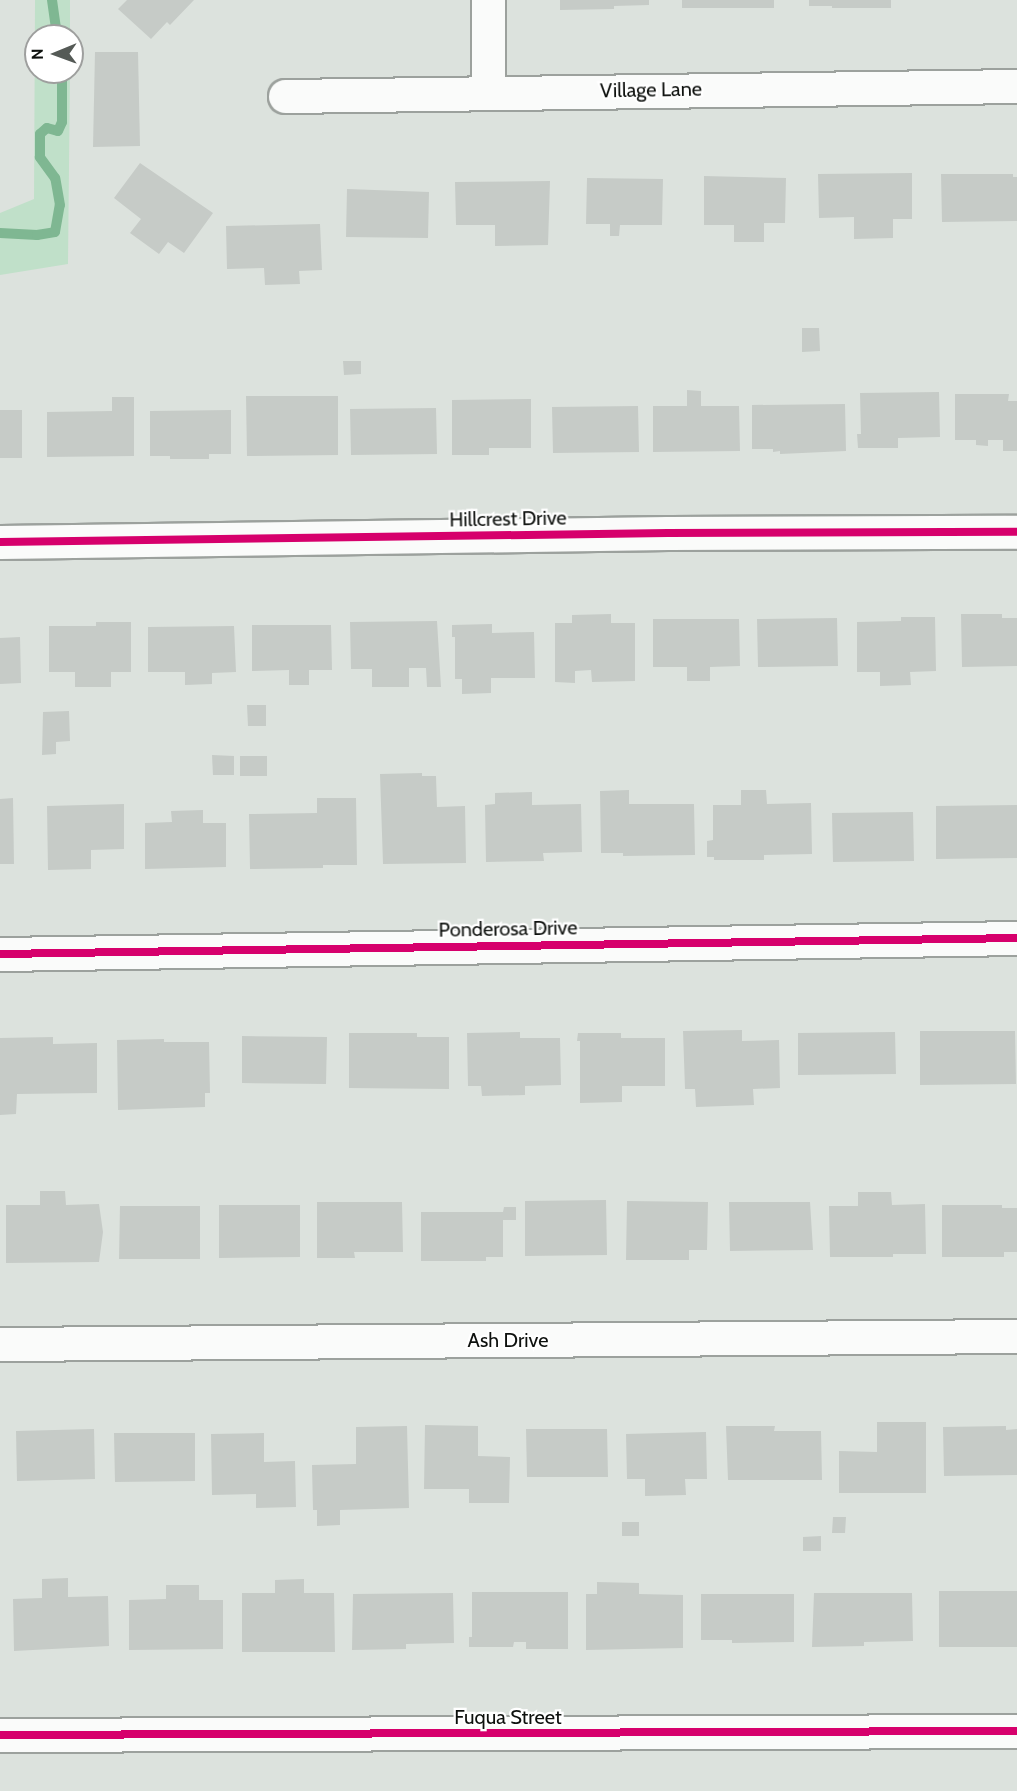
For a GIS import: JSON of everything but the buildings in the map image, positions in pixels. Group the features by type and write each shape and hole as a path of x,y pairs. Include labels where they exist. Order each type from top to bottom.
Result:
{"street":[{"path":"488,0 488,92"},
{"name":"Village Lane","path":"285,96 1017,86"},
{"name":"Hillcrest Drive","path":"0,542 668,533 1017,532"},
{"name":"Ponderosa Drive","path":"0,954 1017,938"},
{"name":"Ash Drive","path":"0,1344 1017,1336"},
{"name":"Fuqua Street","path":"0,1736 1017,1731"}],"green space":[{"path":"35,0 70,0 70,24 35,24"},
{"path":"35,84 70,84 68,264 0,275 0,213 34,199"}],"waterway":[{"path":"52,0 55,24"},
{"path":"0,233 37,235 55,232 60,205 55,178 40,157 40,134 47,128 58,131 62,122 62,84"}],"cycle path":[{"path":"0,542 668,533 1017,532"},
{"path":"0,954 1017,938"},
{"path":"0,1735 1017,1731"}]}
